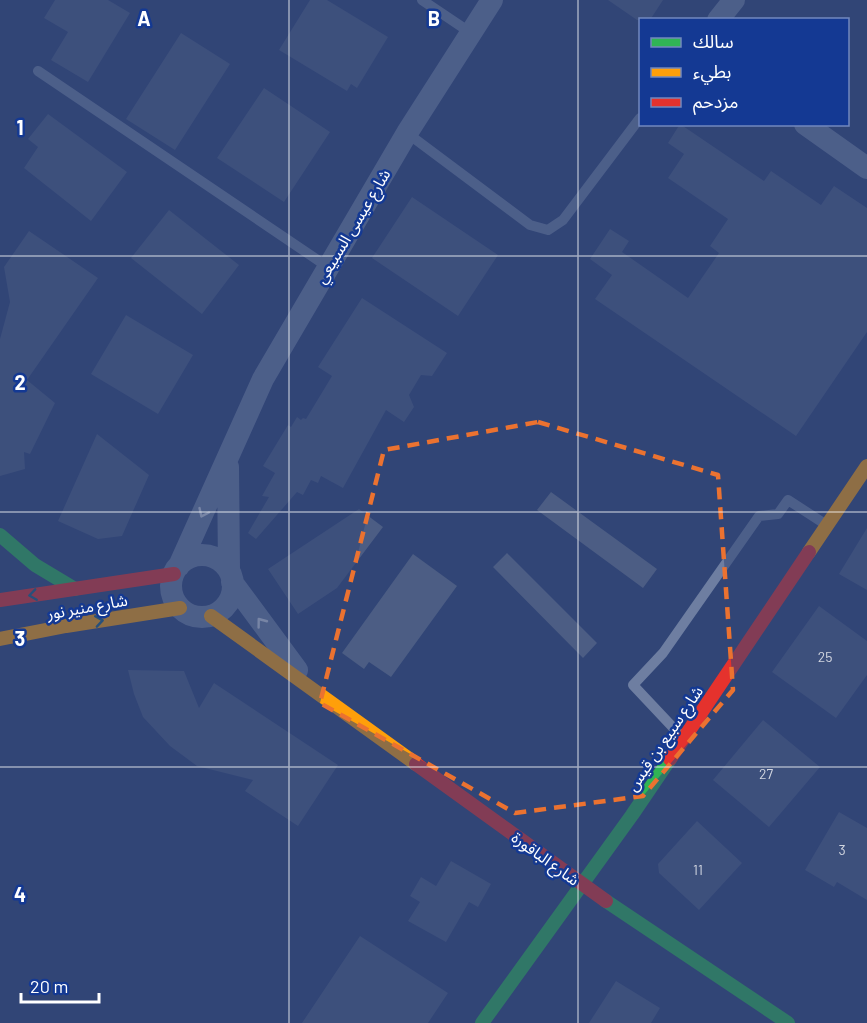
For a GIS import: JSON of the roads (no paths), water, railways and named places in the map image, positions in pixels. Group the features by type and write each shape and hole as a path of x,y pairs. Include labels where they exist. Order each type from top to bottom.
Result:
{"street":[{"name":"شارع عيسى السبيعي","path":"176,570 263,379 407,133 492,0"},
{"path":"720,18 734,0"},
{"path":"809,126 867,168"},
{"name":"شارع عيسى السبيعي","path":"228,460 231,575"},
{"name":"شارع سبيع بن قيس","path":"482,1023 632,815 867,466"},
{"path":"0,536 13,549 43,571 75,589"},
{"path":"204,556 220,561 231,575 230,600 219,612 211,616 194,616 180,608 172,593 176,570 195,557 204,556"},
{"name":"شارع منير نور","path":"0,600 176,570"},
{"name":"شارع الباقورة","path":"231,575 309,686"},
{"name":"شارع منير نور","path":"0,639 180,608"},
{"name":"شارع الباقورة","path":"211,616 581,884 788,1023"},
{"path":"16,650 66,626"}],"lane":[{"path":"422,0 471,33"},
{"path":"38,71 328,267"},
{"path":"407,133 530,225 548,230 563,220 639,119"},
{"path":"684,738 633,685 663,653 759,516 778,514 788,500 827,526"}]}
